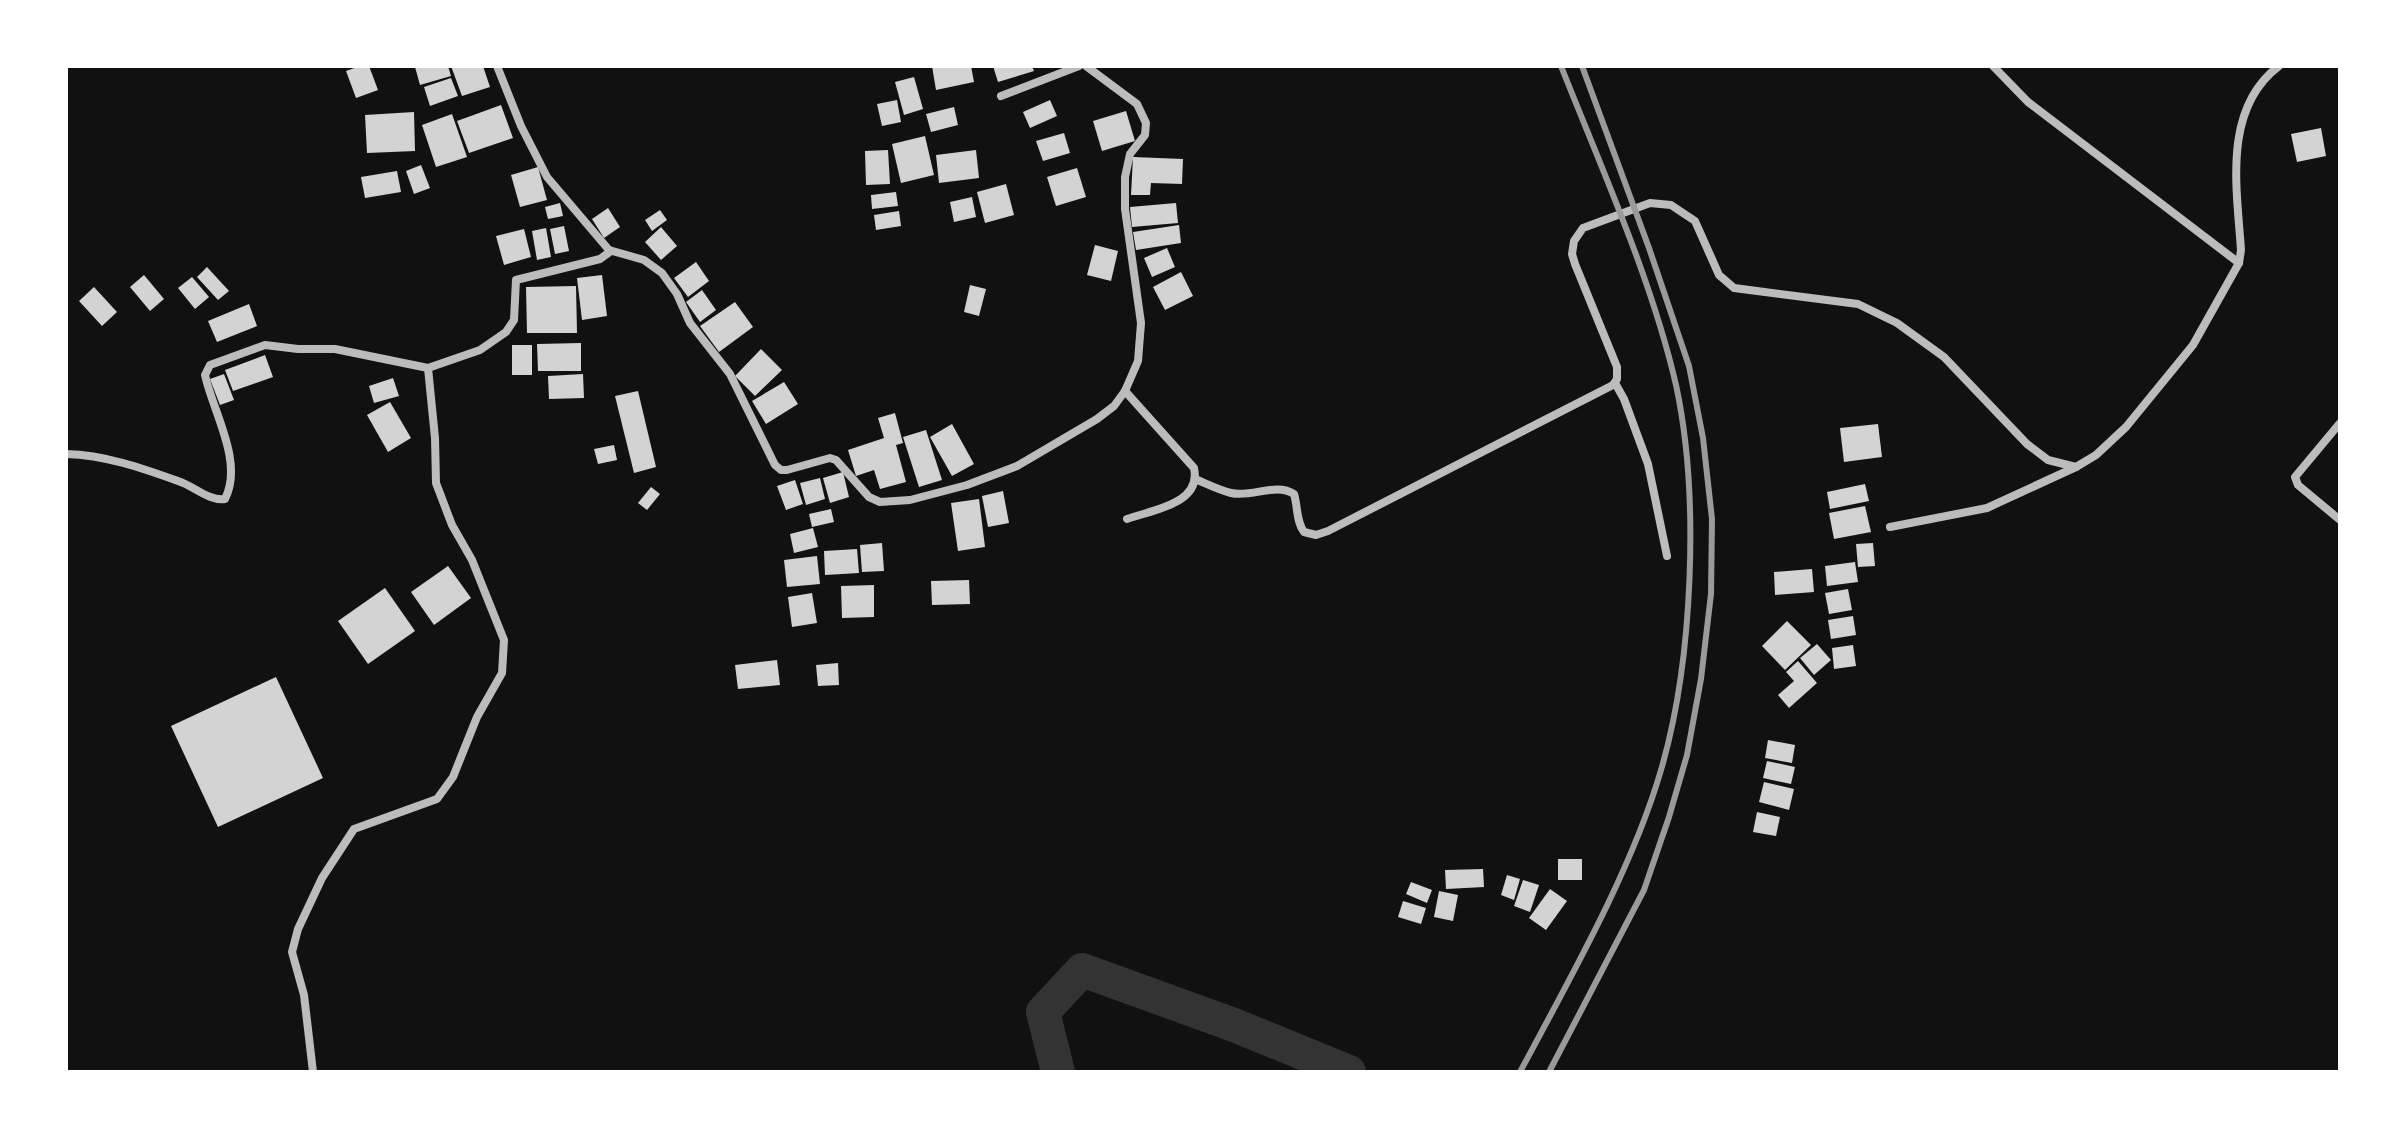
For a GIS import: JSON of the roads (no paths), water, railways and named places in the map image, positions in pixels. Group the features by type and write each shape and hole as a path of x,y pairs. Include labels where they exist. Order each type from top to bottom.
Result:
{"street":[{"path":"497,66 521,126 547,177 611,251 644,260 662,273 677,294 687,319 730,374 778,468 787,470 830,458 836,460 869,497 880,502 910,500 967,485 1017,466 1097,419 1114,406 1125,391 1138,361 1141,323 1125,209 1125,177 1130,154 1145,135 1146,123 1137,104 1086,66"},
{"path":"1001,96 1079,66"},
{"path":"1993,66 2028,102 2239,263"},
{"path":"1890,527 1987,508 2076,467 2096,455 2126,427 2193,345 2239,263 2241,250 2235,160 2239,136 2245,112 2254,96 2279,66"},
{"path":"1667,556 1648,464 1615,383 1617,367 1572,254 1574,241 1583,228 1650,203 1671,205 1695,221 1719,275 1734,288 1858,304 1897,323 1944,357 2037,452 2048,460 2076,467"},
{"path":"66,454 115,460 182,482 216,500 225,499 232,480 227,450 205,375 210,365 265,345 335,349 428,368 480,350 506,332 514,320 516,280 600,259 611,251"},
{"path":"313,1072 304,995 292,952 298,929 322,878 354,829 437,799 453,777 477,717 502,673 504,640 472,560 452,525 436,483 428,368"},
{"path":"1195,479 1232,493 1247,495 1288,490 1296,500 1298,525 1304,532 1316,535 1615,383"},
{"path":"1125,391 1194,468 1195,479 1184,499 1127,519"},
{"path":"2340,423 2296,474 2296,481 2340,520"}],"waterway":[{"path":"1058,1072 1043,1012 1082,970 1234,1025 1349,1072"}],"railway":[{"path":"1520,1072 1598,924 1649,808 1672,727 1690,578 1684,429 1666,345 1640,265 1561,66"},
{"path":"1549,1072 1644,890 1669,817 1687,755 1701,679 1711,594 1712,519 1703,438 1689,366 1582,66"}]}
